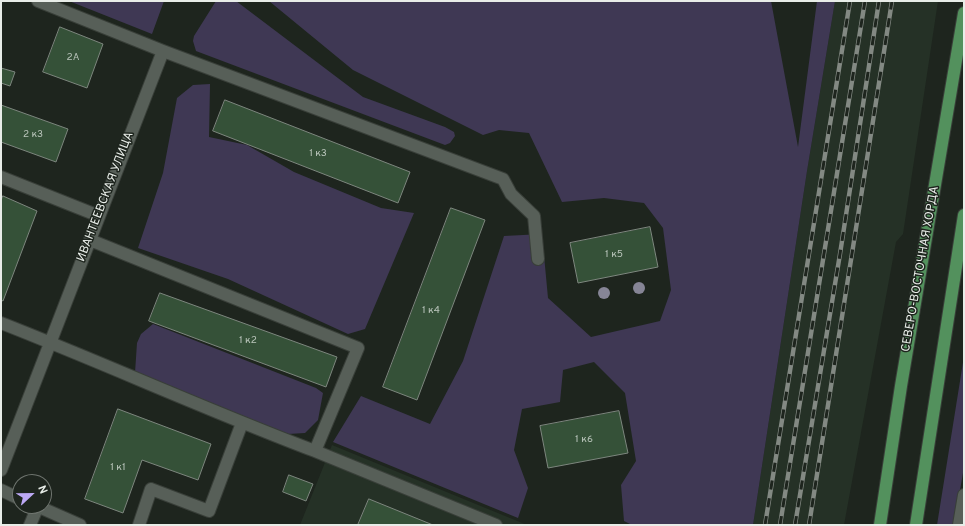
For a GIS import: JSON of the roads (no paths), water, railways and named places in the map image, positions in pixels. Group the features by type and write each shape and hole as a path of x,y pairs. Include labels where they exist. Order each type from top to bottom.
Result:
{"main road":[{"name":"СЕВЕРО-ВОСТОЧНАЯ ХОРДА","path":"880,525 964,13"},
{"path":"916,525 964,215"}],"street":[{"path":"38,1 503,179 511,194 534,216 538,260"},
{"name":"ИВАНТЕЕВСКАЯ УЛИЦА","path":"1,470 163,50"},
{"path":"1,178 99,216"},
{"path":"90,240 358,348 314,451"},
{"path":"1,323 50,342 242,423 496,525"},
{"path":"139,525 151,489 209,511 242,423"},
{"path":"1,490 12,495"},
{"path":"959,525 964,495"},
{"path":"52,513 80,525"},
{"path":"30,525 34,514"}],"railway":[{"path":"765,525 850,1"},
{"path":"780,525 865,1"},
{"path":"795,525 840,254 879,1"},
{"path":"809,525 892,1"}]}
